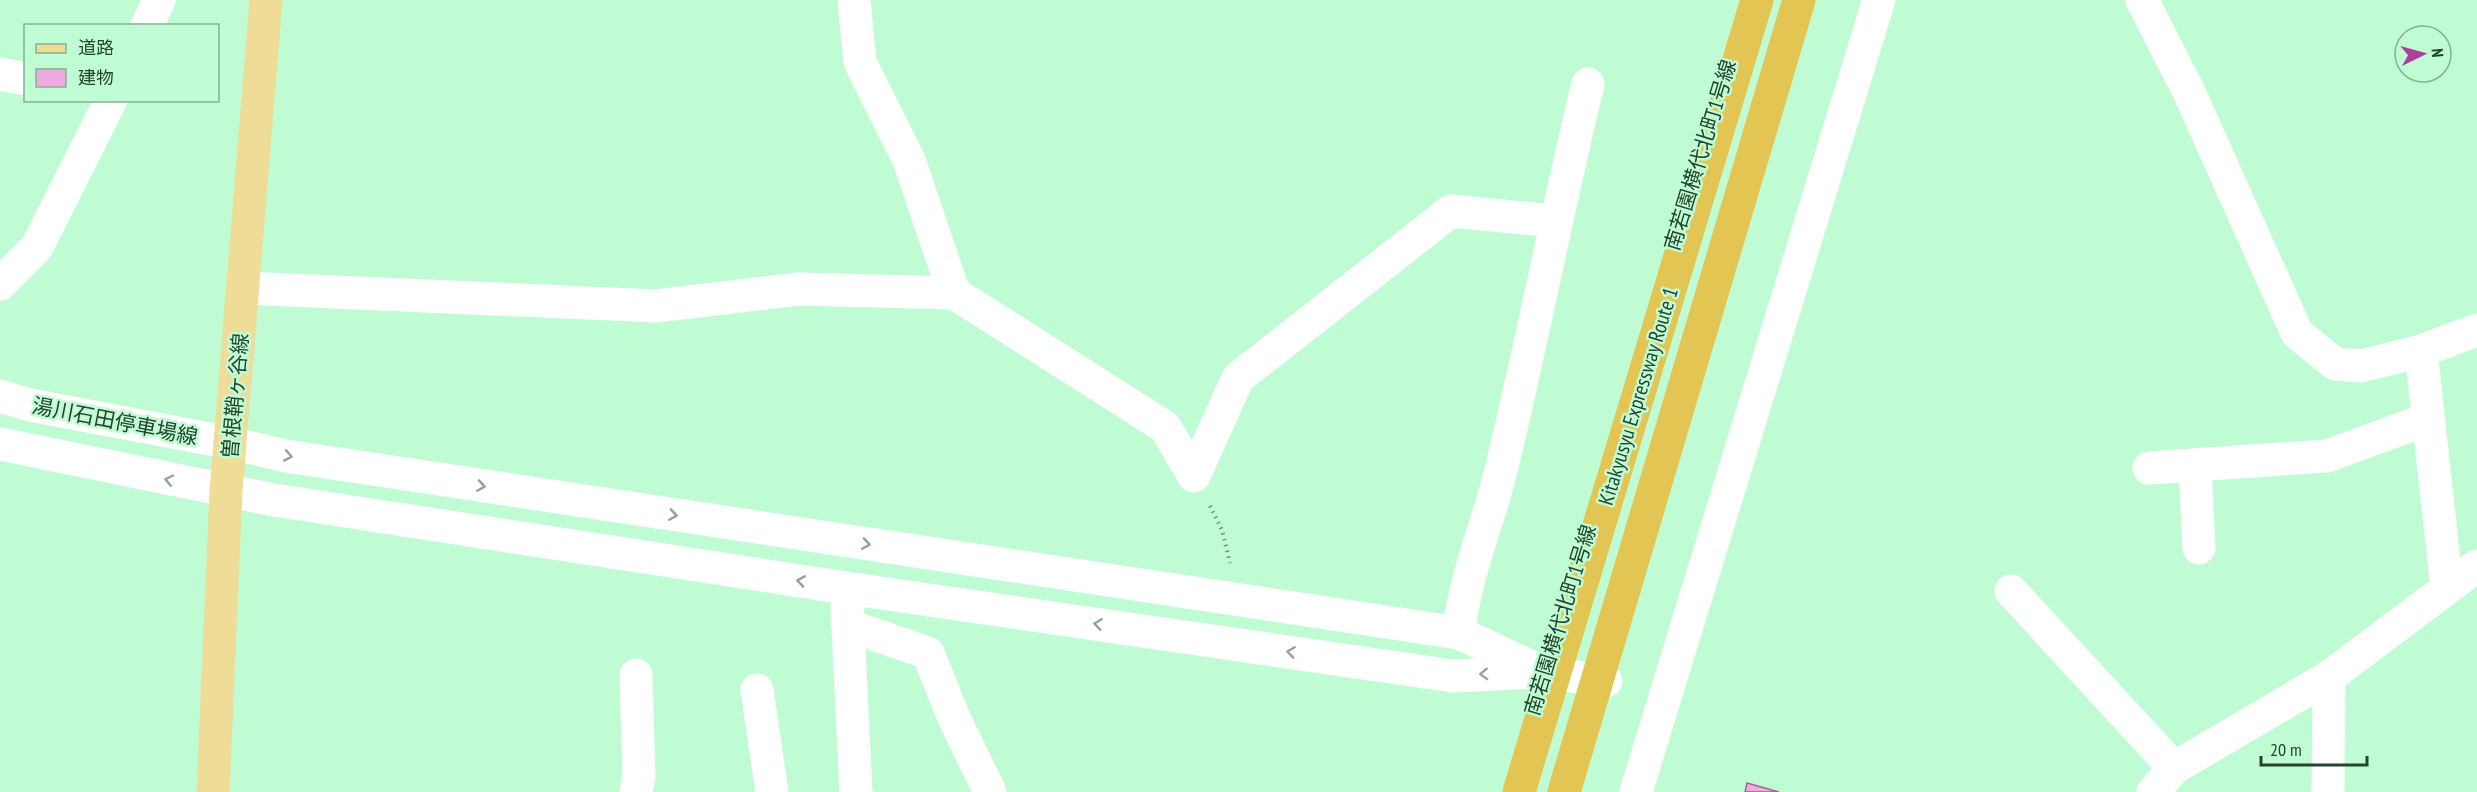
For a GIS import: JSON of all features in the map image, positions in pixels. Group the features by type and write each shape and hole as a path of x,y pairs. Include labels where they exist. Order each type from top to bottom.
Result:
{"highway":[{"name":"Kitakyusyu Expressway Route 1","path":"1520,792 1757,0"},
{"name":"Kitakyusyu Expressway Route 1","path":"1564,792 1799,0"}],"main road":[{"name":"曽根鞘ヶ谷線","path":"213,792 226,492 266,0"}],"street":[{"path":"148,24 159,0"},
{"path":"854,0 860,62 909,160 954,292"},
{"name":"南若園横代北町1号線","path":"1507,792 1578,564 1746,0"},
{"path":"1572,792 1807,0"},
{"path":"1636,792 1879,0"},
{"path":"2142,0 2189,92 2297,333 2335,363 2361,366 2421,351 2477,330"},
{"path":"0,74 24,79"},
{"path":"1459,633 1462,602 1502,468 1555,221 1588,84"},
{"path":"0,284 37,248 110,102"},
{"path":"1194,476 1238,378 1450,211 1555,221"},
{"path":"244,288 656,306 799,289 954,292 1165,428 1194,476"},
{"path":"2421,351 2447,588"},
{"name":"湯川石田停車場線","path":"0,396 30,405 231,442 286,456 1459,633 1543,672"},
{"path":"2149,468 2327,456 2428,419"},
{"path":"0,444 226,492 846,588 1453,676 1543,672 1606,681"},
{"path":"2195,465 2199,548"},
{"path":"2153,792 2174,768 2329,677 2477,566"},
{"path":"846,588 856,792"},
{"path":"2011,591 2174,768"},
{"path":"848,625 928,653 954,718 990,792"},
{"path":"636,675 639,778 636,792"},
{"path":"2328,792 2329,677"},
{"path":"757,690 772,792"}],"path":[{"path":"1194,476 1222,530 1240,600"}],"building":[{"path":"1747,783 1779,792 1745,792"}]}
